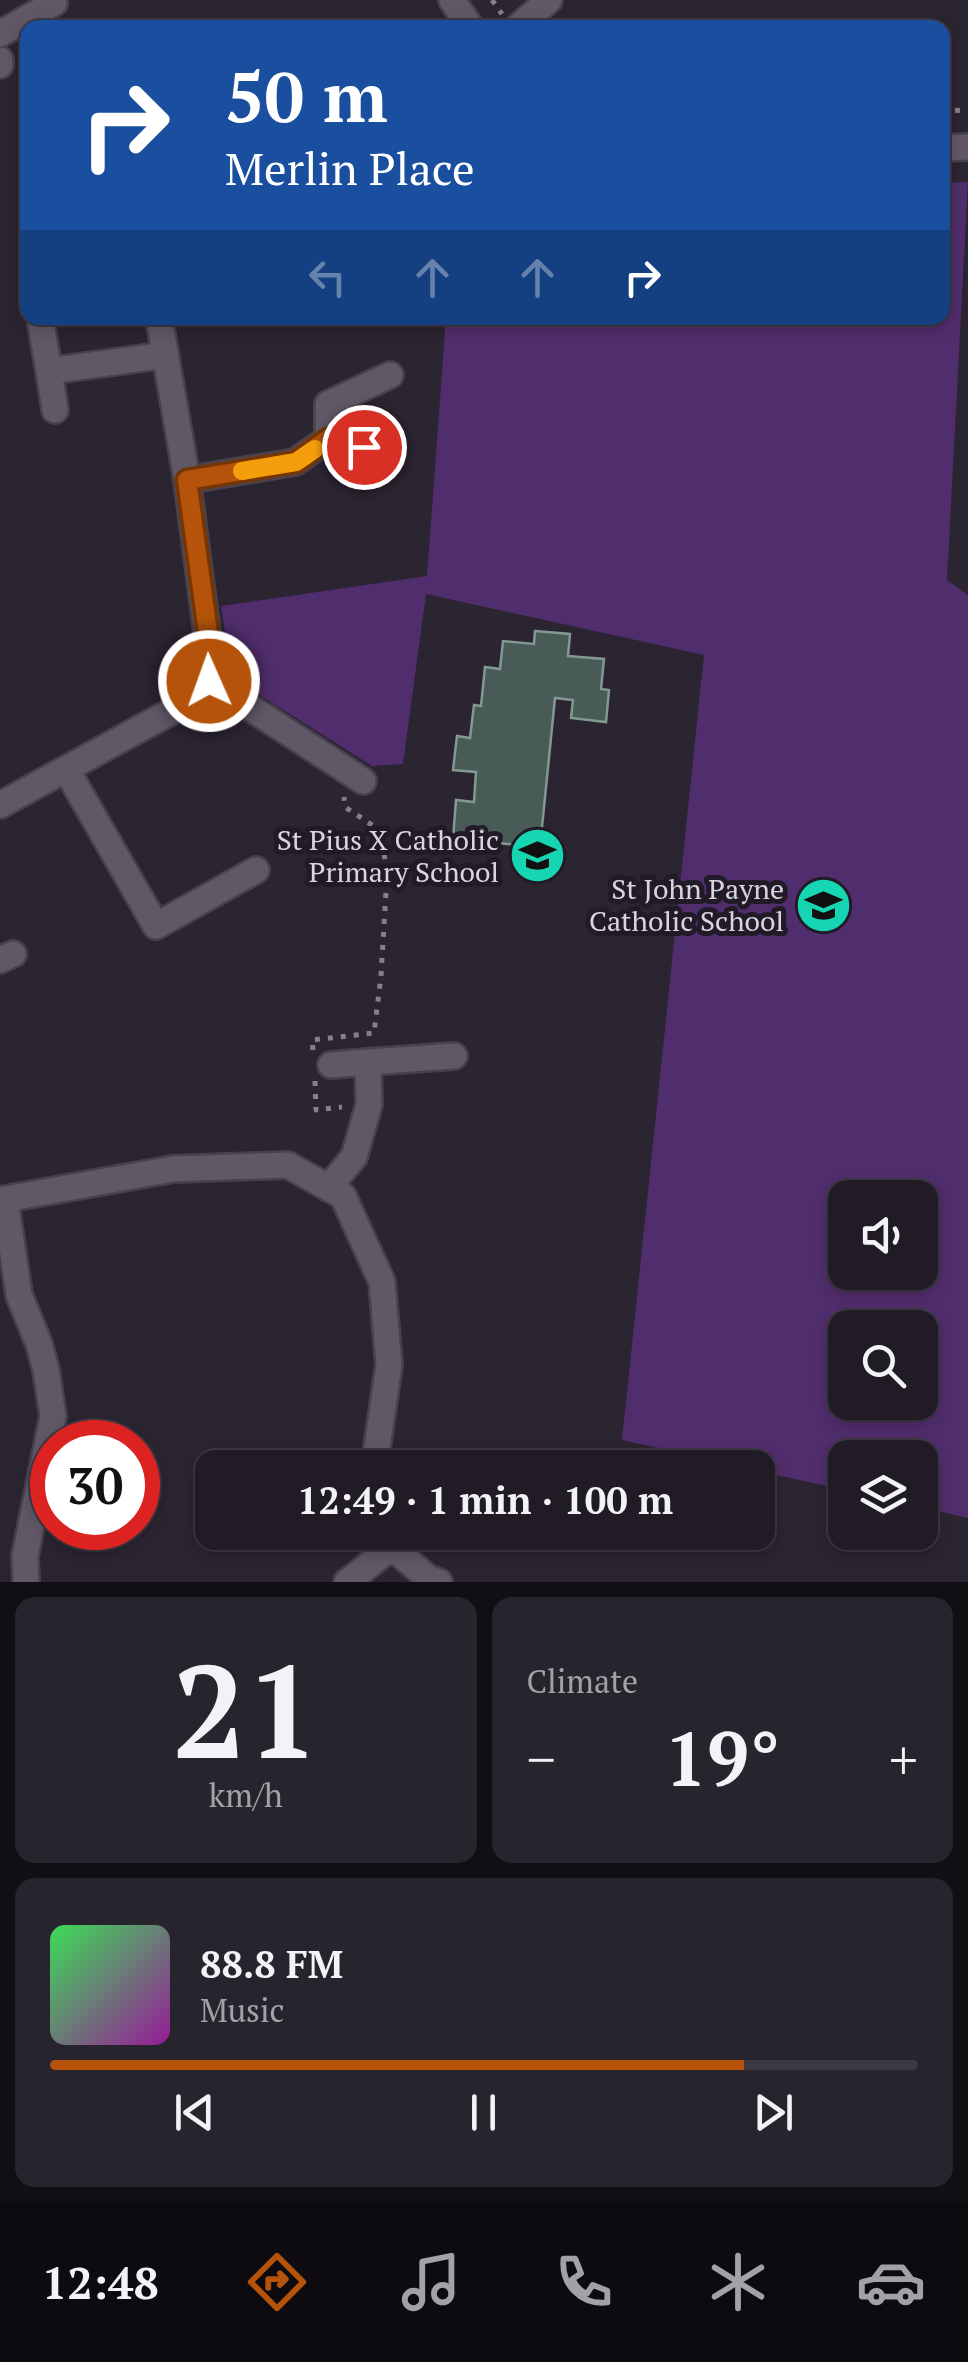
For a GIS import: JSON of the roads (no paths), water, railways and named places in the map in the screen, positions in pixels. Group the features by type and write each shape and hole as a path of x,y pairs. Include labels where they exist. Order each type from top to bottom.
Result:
{"street":[{"path":"526,20 549,0"},
{"path":"33,20 57,10"},
{"path":"41,325 55,410"},
{"path":"0,805 198,697 209,681 212,662 187,480 159,325"},
{"path":"49,371 165,355"},
{"path":"328,439 328,404 390,376"},
{"path":"187,480 296,462 328,439 364,447"},
{"path":"209,681 364,780"},
{"path":"66,769 156,926 256,870"},
{"path":"320,1066 454,1056"},
{"path":"328,1188 354,1156 370,1104 368,1062"},
{"path":"26,1582 25,1556 53,1416 39,1344 19,1295 2,1199 173,1168 288,1165 343,1196 382,1282 389,1365 377,1450"},
{"path":"347,1582 379,1550"},
{"path":"399,1550 428,1578 439,1582"}],"place":[{"name":"St Pius X Catholic Primary School","path":"538,856"},
{"name":"St John Payne Catholic School","path":"823,905"}]}
